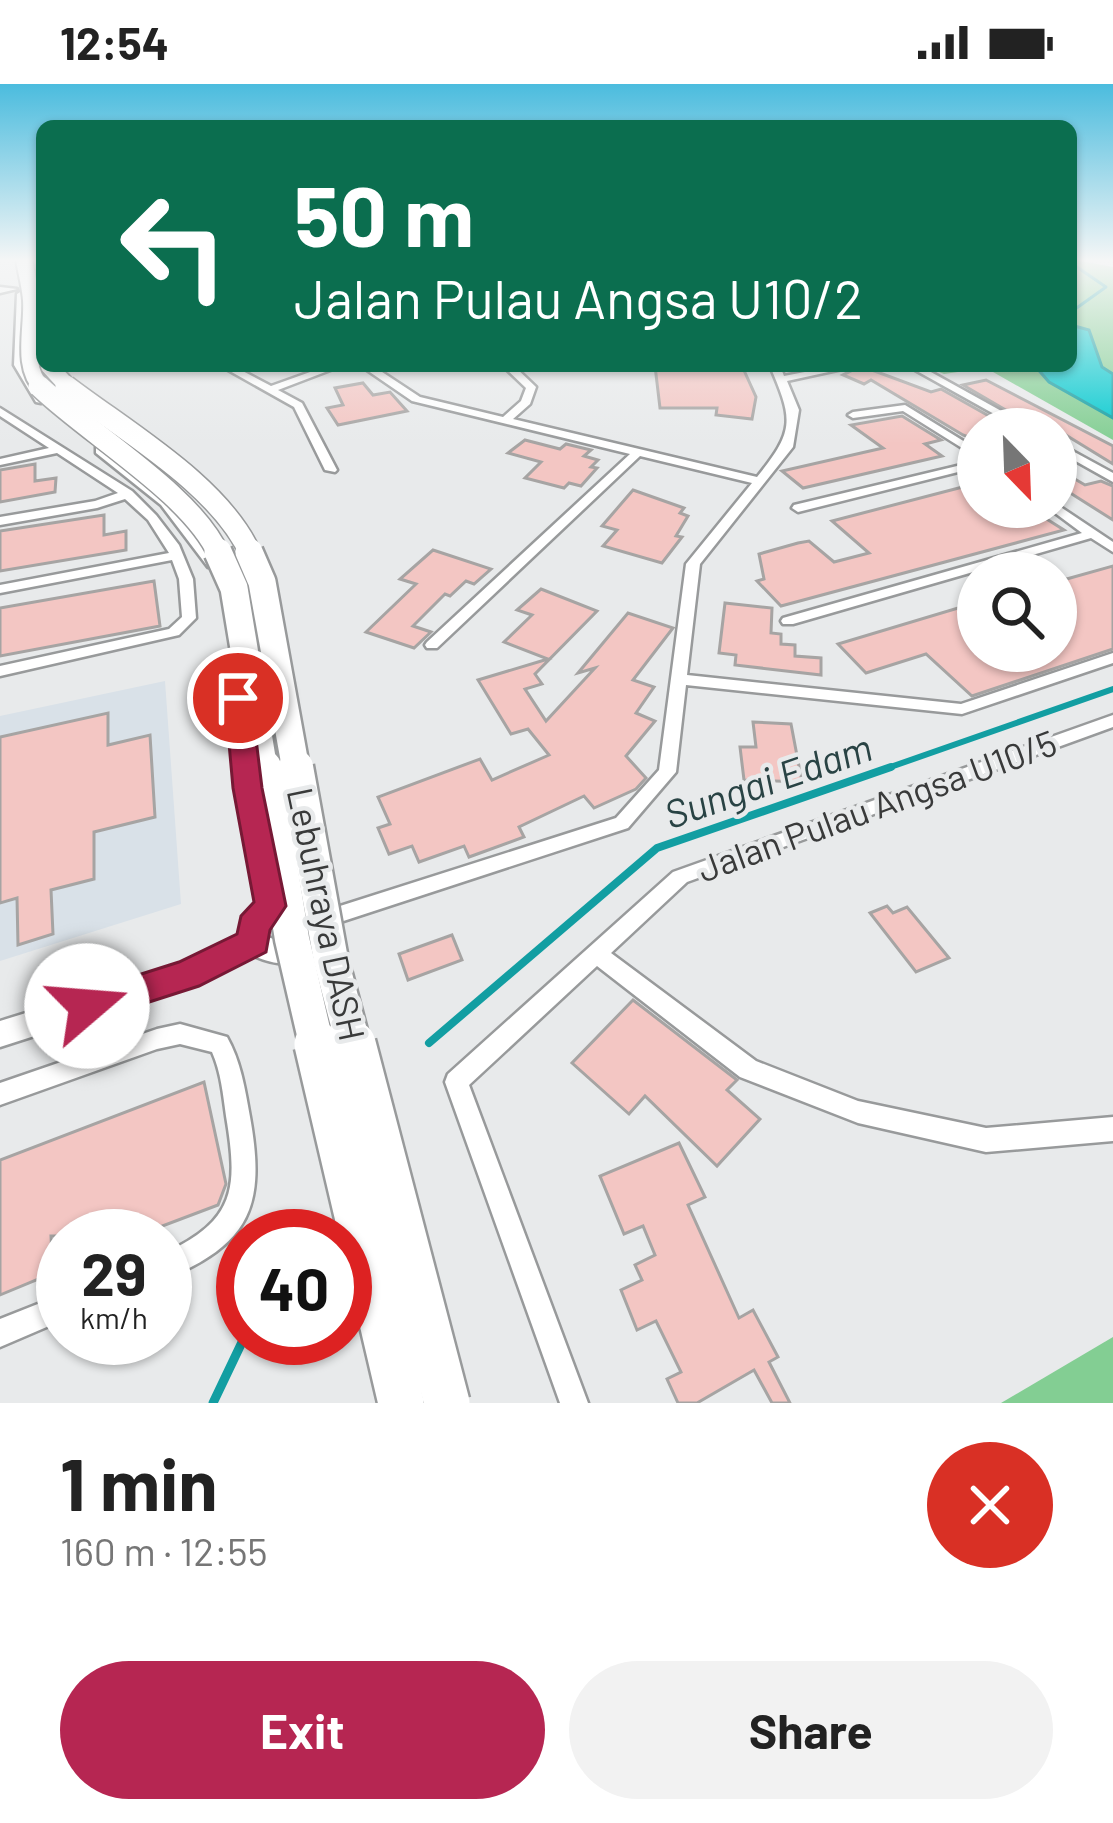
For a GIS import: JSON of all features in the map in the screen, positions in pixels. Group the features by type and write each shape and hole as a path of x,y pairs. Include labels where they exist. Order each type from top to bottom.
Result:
{"highway":[{"name":"Lebuhraya DASH","path":"30,321 34,381 72,418 177,501 211,537 234,588 292,939 401,1403"},
{"name":"Lebuhraya DASH","path":"52,372 203,490 239,528 262,582 331,960 451,1403"}],"street":[{"path":"22,321 17,351 34,394 166,502 212,557 228,608 248,788 270,906"},
{"path":"50,372 59,386 192,488 232,529 247,562 272,671 314,919 451,1403"},
{"path":"237,372 298,406 331,470"},
{"path":"269,390 319,372"},
{"path":"375,372 416,399 758,481"},
{"path":"506,420 526,402 532,386 515,372"},
{"path":"314,919 302,949 283,955 266,952 254,942 253,926 280,901 314,919 622,823 667,772 693,564 787,447 794,410 779,372"},
{"path":"925,372 991,408"},
{"path":"853,415 905,408 957,445"},
{"path":"0,412 76,456 158,521 177,555 190,594 189,618 174,632 0,671"},
{"path":"0,462 58,449"},
{"path":"432,645 638,453"},
{"path":"1077,457 1113,478"},
{"path":"797,508 957,466"},
{"path":"0,521 128,494"},
{"path":"1077,523 1113,548"},
{"path":"788,620 1092,533"},
{"path":"0,589 177,555"},
{"path":"678,679 962,710 1113,658"},
{"name":"Jalan Pulau Angsa U10/5","path":"574,1403 456,1082 680,877 1113,721"},
{"path":"0,1034 187,975 254,942"},
{"path":"595,953 748,1070 858,1112 986,1140 1113,1129"},
{"path":"283,955 339,1209"},
{"path":"0,1094 157,1039 202,1036 219,1044 239,1123 246,1191 234,1219 212,1243 192,1253"},
{"path":"0,1333 36,1318"},
{"path":"372,1365 380,1403"}],"shaded area":[{"path":"165,681 181,904 0,961 0,716"}],"green space":[{"path":"1077,321 1113,321 1113,374 1102,367 1089,330 1077,327"},
{"path":"993,372 1040,372 1049,382 1113,418 1113,440 1077,420 1077,408 1057,408"},
{"path":"1113,1337 1113,1403 1001,1403"}],"water":[{"path":"1077,327 1089,330 1102,367 1113,374 1113,418 1049,382 1040,372 1077,372"}],"building":[{"path":"656,372 745,372 756,397 752,419 716,415 717,408 660,408"},
{"path":"877,372 931,392 941,389 975,408 957,408 957,431 871,380 864,384 843,375"},
{"path":"986,380 1040,408 1002,408 963,385"},
{"path":"363,383 373,395 390,392 407,411 338,425 327,408 343,405 335,388"},
{"path":"902,416 941,440 925,444 942,456 803,488 782,471 883,448 851,425"},
{"path":"1077,427 1113,446 1113,464 1077,442"},
{"path":"525,440 560,449 566,444 591,450 584,456 598,460 591,467 597,468 581,486 569,483 564,488 525,478 541,462 508,453"},
{"path":"35,464 35,481 56,478 55,492 0,502 0,470"},
{"path":"1077,480 1113,486 1113,520 1077,497"},
{"path":"957,488 957,528 1064,530 982,552 957,552 957,559 781,606 757,581 764,579 759,554 809,541 834,562 869,553 832,521"},
{"path":"633,490 684,508 680,513 688,516 676,536 682,537 662,563 603,546 617,530 602,526"},
{"path":"104,515 104,535 126,531 126,550 0,571 0,531"},
{"path":"433,550 491,569 474,584 466,581 450,596 445,594 413,626 431,632 414,648 366,632 416,584 400,579"},
{"path":"1113,566 1113,649 1077,661 1077,576"},
{"path":"154,581 160,626 0,656 0,608"},
{"path":"541,589 597,611 535,674 542,684 525,689 546,721 595,668 578,673 628,613 673,628 633,680 654,687 636,713 655,721 626,756 646,778 636,789 594,808 584,796 519,827 524,837 469,857 464,846 419,862 412,846 389,854 378,828 390,824 378,797 480,759 492,780 549,755 528,729 511,734 478,680 548,659 504,642 532,615 517,610"},
{"path":"725,603 772,608 771,633 781,634 781,644 795,645 795,656 821,658 821,675 735,665 736,655 719,653"},
{"path":"957,608 957,672 1044,672 972,696 926,654 866,673 838,644"},
{"path":"108,713 108,745 150,735 155,817 94,832 94,879 51,890 53,934 18,945 17,898 0,903 0,737"},
{"path":"753,722 791,724 802,782 744,780 740,747 756,747"},
{"path":"887,906 893,913 907,907 949,958 916,972 870,913"},
{"path":"452,935 462,960 408,980 399,954"},
{"path":"633,1000 737,1080 727,1090 760,1119 717,1166 645,1096 629,1114 572,1063"},
{"path":"204,1082 226,1184 218,1205 192,1215 192,1209 36,1209 36,1280 0,1295 0,1160"},
{"path":"679,1143 705,1197 688,1205 739,1318 753,1310 778,1357 769,1362 790,1403 772,1403 754,1370 697,1403 678,1403 667,1379 681,1372 656,1321 637,1330 621,1290 642,1280 635,1265 655,1255 643,1226 624,1234 600,1176"}],"waterway":[{"name":"Sungai Edam","path":"882,770 1113,689"},
{"name":"Sungai Edam","path":"429,1043 657,848 891,767"},
{"name":"Sungai Edam","path":"213,1403 231,1365"}],"route":[{"path":"87,1006 187,975 254,942 253,926 270,906 248,788 238,698"}]}
